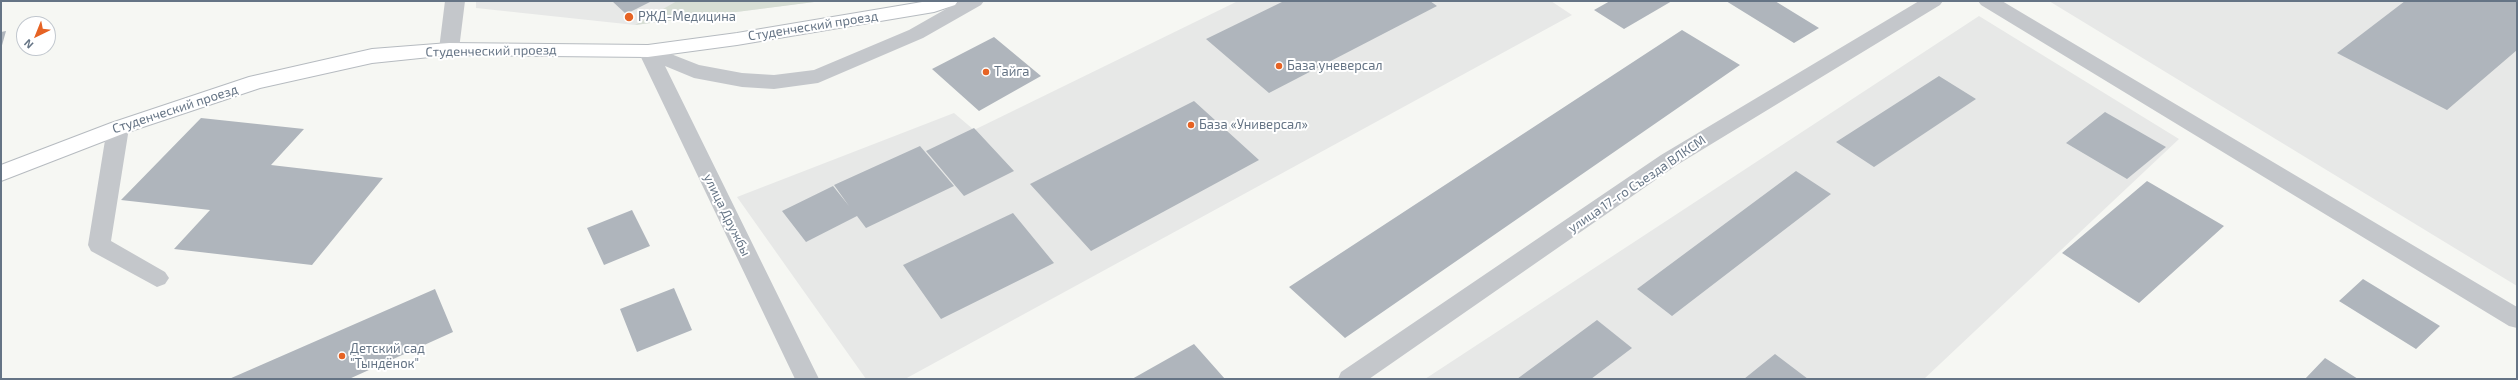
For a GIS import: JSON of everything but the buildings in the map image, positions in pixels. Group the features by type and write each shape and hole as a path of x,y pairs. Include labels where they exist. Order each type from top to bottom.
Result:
{"street":[{"path":"449,49 455,1"},
{"name":"Студенческий проезд","path":"1,172 118,128 256,82 372,56 449,49 648,51 828,24 934,6 948,1"},
{"path":"648,51 694,71 742,80 774,82 818,76 916,34 974,1"},
{"name":"улица 17-го Съезда ВЛКСМ","path":"1350,379 1669,160 1932,1"},
{"path":"1988,1 2517,319"},
{"name":"улица Дружбы","path":"648,51 807,379"},
{"path":"118,128 99,245 157,278"}],"shaded area":[{"name":"РЖД-Медицина","path":"476,1 822,1 635,25 476,8"},
{"path":"677,1 822,1 635,25"},
{"path":"1238,1 1551,1 1572,15 905,379 866,379 737,197 954,113 974,130"},
{"path":"2049,1 2517,1 2517,286"},
{"path":"1979,16 2179,139 1924,379 1425,379"}],"place":[{"name":"РЖД-Медицина","path":"629,17"},
{"name":"База уневерсал","path":"1279,66"},
{"name":"Тайга","path":"986,72"},
{"name":"База «Универсал»","path":"1191,125"},
{"name":"Детский сад \"Тындёнок\"","path":"342,356"}]}
